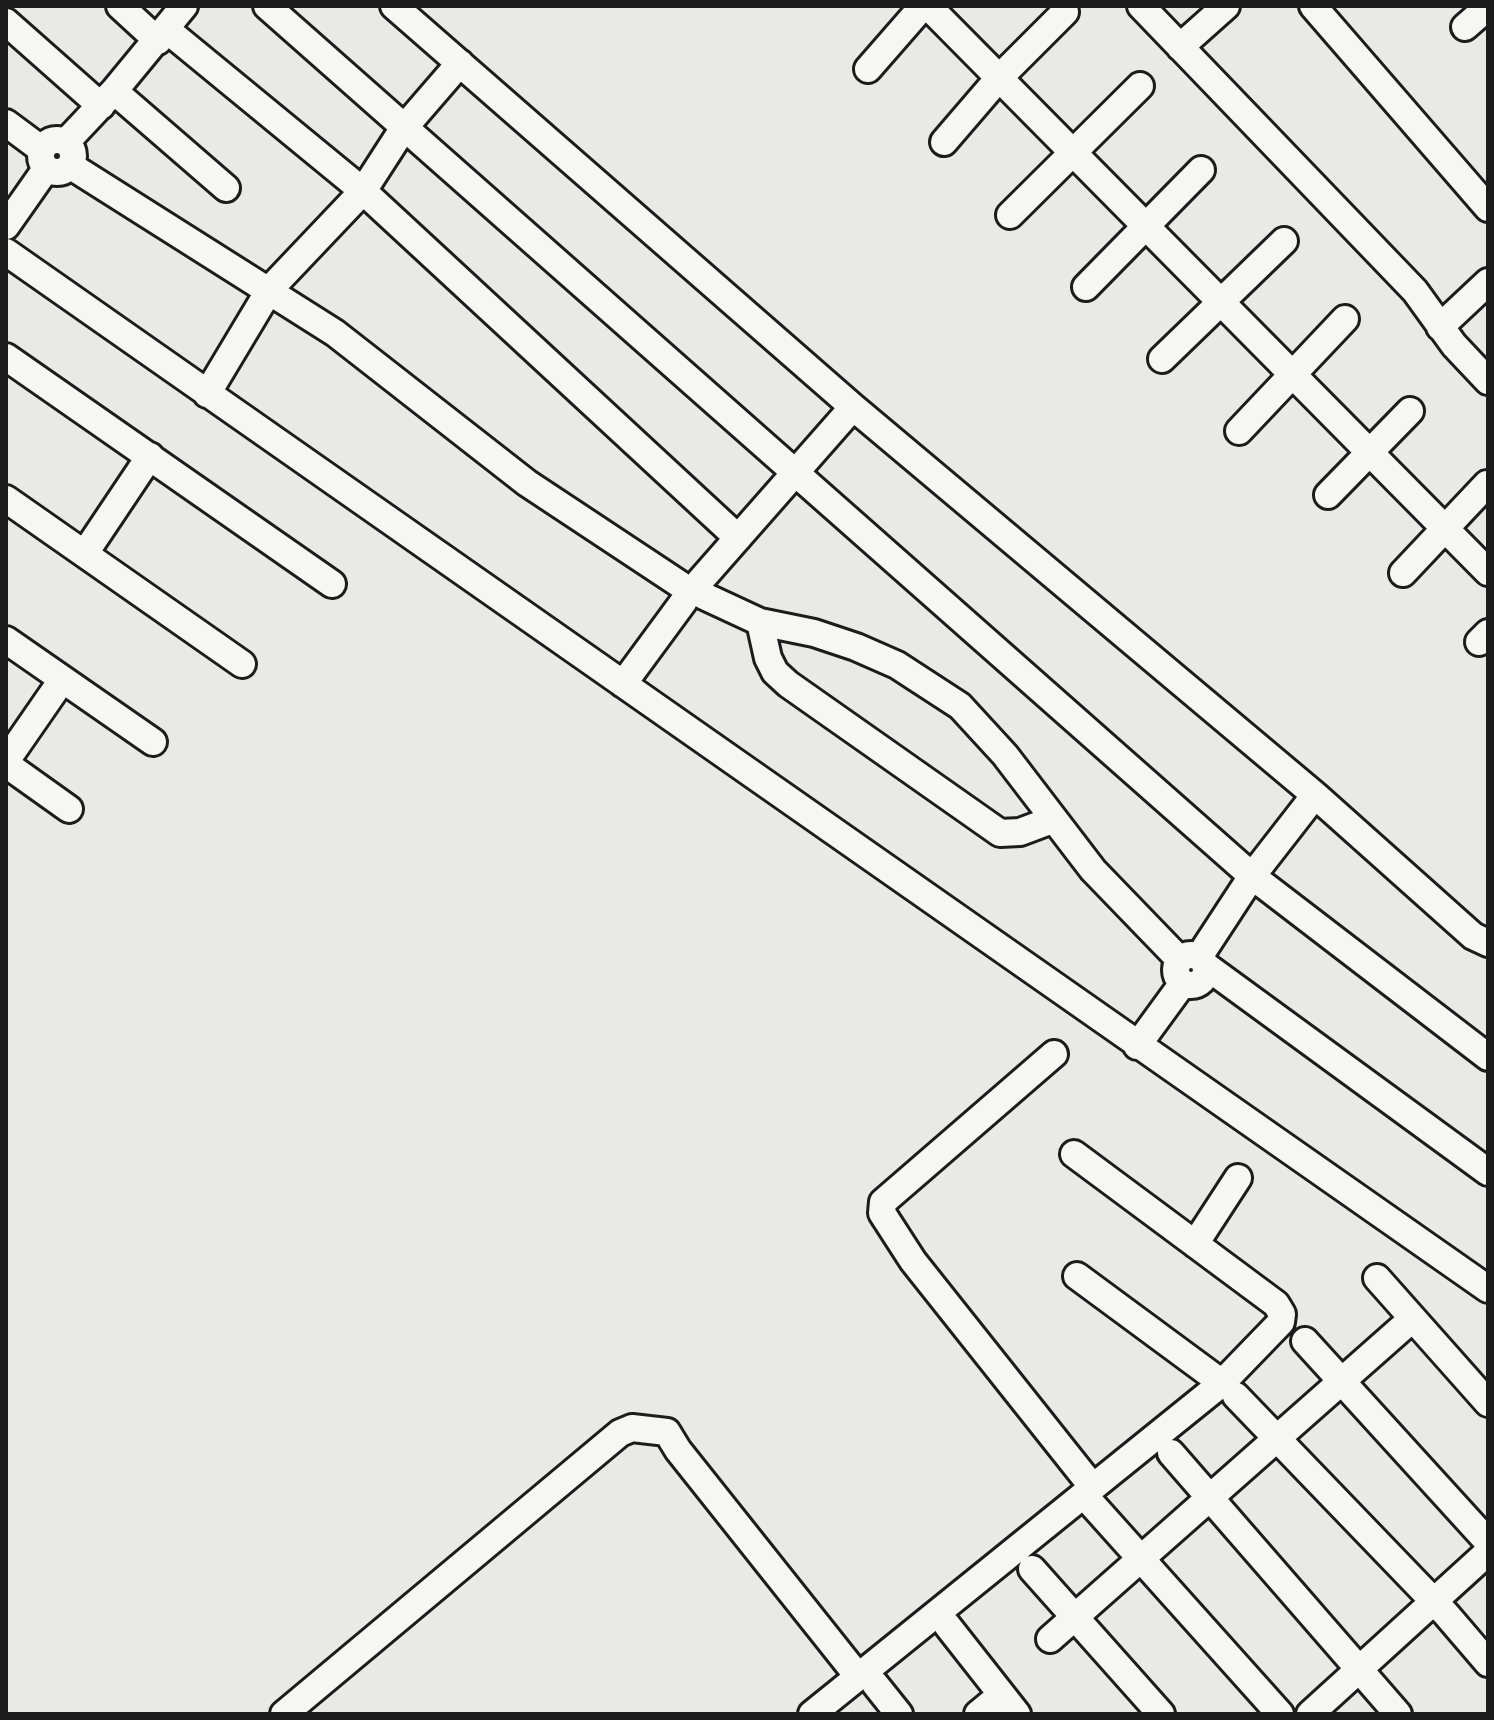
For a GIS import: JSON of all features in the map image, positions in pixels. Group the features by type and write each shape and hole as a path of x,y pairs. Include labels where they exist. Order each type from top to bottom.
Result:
{"street":[{"path":"120,6 363,191 738,538"},
{"path":"6,226 56,156 108,99 184,6"},
{"path":"267,6 1252,876 1488,1057"},
{"path":"394,6 853,407 1315,795 1473,936 1488,943"},
{"path":"868,69 925,6 1488,572"},
{"path":"1141,6 1415,291 1440,327 1488,381"},
{"path":"1180,47 1226,6"},
{"path":"1313,6 1488,208"},
{"path":"1465,27 1488,7"},
{"path":"944,142 999,78 1065,12"},
{"path":"6,22 226,188"},
{"path":"207,394 270,289 363,191 403,129 460,63"},
{"path":"1010,215 1140,86"},
{"path":"6,123 270,289 409,388 527,483 692,591 760,622 814,633 856,647 897,665 936,689 985,730 1093,870 1192,966 1488,1172"},
{"path":"1086,287 1201,170"},
{"path":"1162,359 1219,300 1284,241"},
{"path":"6,252 1488,1289"},
{"path":"1440,327 1488,282"},
{"path":"1239,431 1345,319"},
{"path":"6,357 332,584"},
{"path":"623,684 692,591 853,407"},
{"path":"1328,495 1410,411"},
{"path":"85,553 150,456"},
{"path":"1403,573 1487,484"},
{"path":"6,499 242,664"},
{"path":"760,622 768,658 775,672 788,684 1000,833 1020,832 1052,820"},
{"path":"6,640 153,742"},
{"path":"62,680 6,762 69,809"},
{"path":"1137,1046 1252,876 1315,795"},
{"path":"1054,1054 883,1202 882,1213 913,1261 1140,1559 1280,1714"},
{"path":"812,1714 866,1680 1091,1494 1229,1389 1276,1329 1282,1314 1276,1304 1074,1154"},
{"path":"1195,1244 1238,1178"},
{"path":"1077,1276 1229,1389 1488,1663"},
{"path":"1377,1278 1488,1403"},
{"path":"1050,1639 1412,1319"},
{"path":"1305,1341 1488,1542"},
{"path":"284,1714 620,1433 632,1428 667,1432 678,1450 866,1680 899,1714"},
{"path":"1171,1453 1398,1714"},
{"path":"1440,1609 1488,1552"},
{"path":"1032,1569 1161,1714"},
{"path":"1310,1714 1366,1675 1440,1609 1488,1575"},
{"path":"947,1625 1009,1705 978,1714"},
{"path":"1334,1714 1366,1675"}]}
